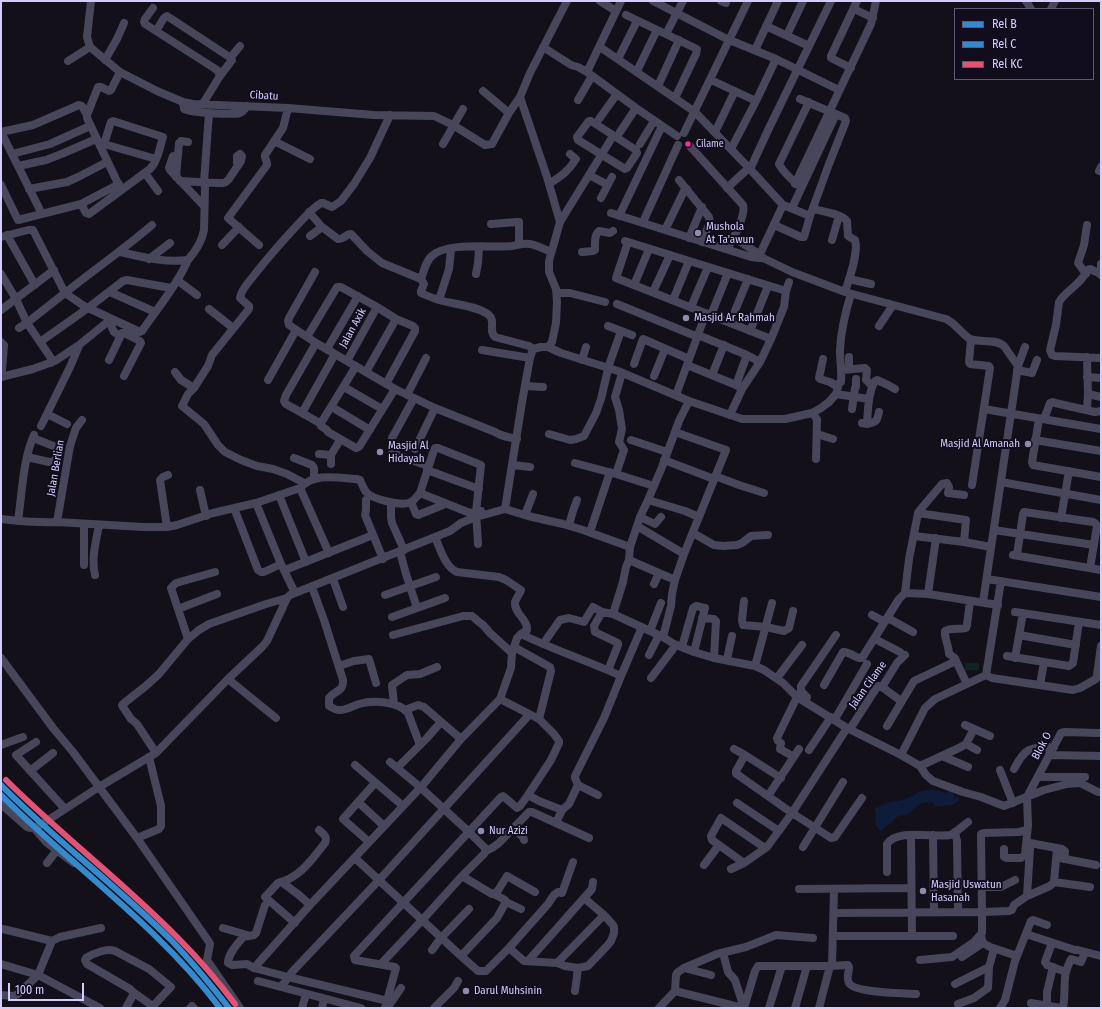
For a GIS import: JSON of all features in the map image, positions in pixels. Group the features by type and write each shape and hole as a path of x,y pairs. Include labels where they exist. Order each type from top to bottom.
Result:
{"street":[{"path":"68,61 90,47 87,37 91,1"},
{"path":"483,91 509,113 520,97 530,73 567,1"},
{"path":"600,1 616,10"},
{"path":"578,100 600,46 621,1"},
{"path":"653,1 730,40 776,59 839,90"},
{"path":"666,34 683,1"},
{"path":"643,222 678,145 676,140 681,135 695,112 748,1"},
{"path":"754,50 778,1"},
{"path":"786,35 803,1"},
{"path":"727,188 752,165 831,1"},
{"path":"851,68 831,57 857,1"},
{"path":"792,208 796,201 798,185 832,115 839,90 871,24 876,1"},
{"path":"153,8 145,19 145,24 219,73"},
{"path":"854,9 873,18"},
{"path":"626,15 696,48 697,50 675,98"},
{"path":"156,30 167,16 230,56 232,60 219,73 202,105"},
{"path":"618,58 637,21"},
{"path":"105,60 124,23"},
{"path":"766,26 809,46"},
{"path":"637,71 657,30"},
{"path":"658,86 679,40"},
{"path":"544,45 571,65 578,67 589,74 654,121 688,137 688,144 743,205 744,209 735,236 727,249"},
{"path":"230,56 240,46"},
{"path":"600,46 695,112 750,168 783,205 811,212 839,216 847,221 847,235 856,242 844,317 840,357 846,369"},
{"name":"Cibatu","path":"90,47 120,72 157,91 183,102 202,105 434,116 453,125 485,145 492,144 509,113"},
{"path":"731,149 776,59"},
{"path":"87,115 98,87 111,90 120,72"},
{"path":"711,80 756,101"},
{"path":"715,132 735,91"},
{"path":"599,119 617,94"},
{"path":"520,97 560,222"},
{"path":"774,225 803,237 805,235 811,212 846,121 845,118 832,115 809,102 800,99"},
{"path":"183,102 184,109 188,111 211,113 238,113 246,106"},
{"path":"798,185 779,164 809,102"},
{"path":"42,214 1,132 33,125 79,105 82,106 87,115 90,126 100,143 120,187"},
{"path":"259,245 229,219 229,216 267,165 264,158 265,155 283,128 288,108"},
{"path":"548,347 552,342 556,322 557,293 548,265 560,222 601,154 636,108"},
{"path":"443,144 463,109"},
{"path":"35,284 4,236 33,230 65,292 84,306 110,320 140,332 142,331 183,271 203,236 211,113"},
{"path":"329,553 302,485 287,474 273,469 257,466 224,452 204,424 182,406 188,394 194,388 208,366 212,355 249,309 249,306 240,298 241,293 263,264 309,212 321,203 332,207 341,201 354,184 370,158 390,115"},
{"path":"1,185 18,220 82,204 120,187 145,173 154,164 163,138 162,136 113,121 111,122 100,143"},
{"path":"591,121 617,134 636,150 637,153 628,168 625,169 577,139 577,137 591,121"},
{"path":"640,144 654,121"},
{"path":"12,154 50,144 90,126"},
{"path":"662,126 615,214 702,242 759,258 761,256"},
{"path":"274,141 310,159"},
{"path":"188,142 180,142 178,156 178,179 204,206"},
{"path":"18,166 46,160 64,153 100,143 156,159"},
{"path":"678,145 683,146 688,144"},
{"path":"549,184 570,168 576,159 570,154"},
{"path":"29,189 67,182 108,162"},
{"path":"178,179 206,184 223,183 229,179 238,165"},
{"path":"145,173 160,190 151,197"},
{"path":"589,175 608,185"},
{"path":"601,198 612,177"},
{"path":"679,180 702,207 710,219 702,242"},
{"path":"82,204 86,213 89,214 120,187"},
{"path":"665,230 686,189"},
{"path":"761,256 783,205"},
{"path":"689,238 702,207"},
{"path":"309,212 322,227 339,240 348,234 351,234 367,252 382,263 421,279 424,284 421,293 438,300 481,310 490,316 492,318 492,332 495,337 529,346 533,349 548,347 561,354 622,373 689,401 742,419 785,419 812,413 821,408 829,402 837,390 846,369 849,357"},
{"path":"832,240 839,216"},
{"path":"490,224 519,222 519,244"},
{"path":"18,328 41,313 65,292 120,252 152,225"},
{"path":"1086,274 1078,263 1084,245 1087,225"},
{"path":"222,245 239,227"},
{"path":"310,236 322,227"},
{"path":"582,252 595,250 596,235 599,231 610,233 613,231"},
{"path":"735,236 740,242 761,256 802,276 848,293 946,319 971,339 1001,343 1018,368 1032,373 1038,360"},
{"path":"771,339 616,278 626,242 786,291"},
{"path":"149,259 170,243"},
{"path":"421,279 427,262 432,256 441,250 467,246 512,246 519,244 531,244 551,252"},
{"path":"476,274 479,247"},
{"path":"438,300 449,269 451,248"},
{"path":"634,285 649,248"},
{"path":"120,252 149,259 169,261 188,260"},
{"path":"653,292 670,255"},
{"path":"673,300 689,261"},
{"path":"1100,358 1056,356 1052,355 1050,350 1061,298 1078,284 1086,274 1087,270 1090,269 1101,274 1101,264"},
{"path":"691,308 708,267"},
{"path":"1,310 54,270"},
{"path":"315,272 289,318 288,324 316,343 395,389 435,408 514,438"},
{"path":"676,395 698,336 728,273"},
{"path":"1,274 16,299 27,323 49,355 52,363"},
{"path":"730,323 748,279"},
{"path":"850,279 871,284"},
{"path":"40,342 123,281 127,280 171,288"},
{"path":"177,280 197,295"},
{"path":"739,387 760,362 771,339 784,307 789,282"},
{"path":"307,337 337,287 341,286 396,319 413,326 415,331 386,384"},
{"path":"750,331 768,286"},
{"path":"110,292 155,312"},
{"path":"557,293 570,293 605,302"},
{"path":"327,349 358,296"},
{"path":"617,304 747,355 760,362"},
{"path":"878,326 893,305"},
{"name":"Jalan Axik","path":"347,361 377,307"},
{"path":"209,309 233,328"},
{"path":"366,372 396,319"},
{"path":"110,320 114,332 120,336"},
{"path":"1,375 12,375 52,363 79,345 110,320"},
{"path":"608,326 632,335"},
{"path":"268,380 296,330"},
{"path":"549,434 570,440 584,436 596,413 601,399 608,368 621,331"},
{"path":"109,360 123,332 140,341 141,344 124,376"},
{"path":"971,339 970,364 989,366 990,368 972,485"},
{"path":"634,364 643,340 665,349 712,375 739,387"},
{"path":"1,342 4,345 1,382"},
{"path":"316,343 284,401 286,404 320,423 321,426 328,432 340,440 356,448 359,447 395,389"},
{"path":"40,426 70,367 79,345"},
{"path":"712,375 724,346"},
{"path":"582,360 586,347"},
{"path":"983,602 1018,368 1025,347"},
{"path":"505,508 513,465 514,438 533,349"},
{"path":"654,376 665,349"},
{"path":"482,350 530,358"},
{"path":"302,413 335,354"},
{"path":"730,415 747,355"},
{"path":"1087,357 1087,410"},
{"path":"392,438 426,358"},
{"path":"823,359 820,379 830,382 837,390 853,396 869,399"},
{"path":"320,423 332,407 356,366"},
{"path":"846,369 866,369 866,380 872,386"},
{"path":"175,372 181,380 194,388"},
{"path":"590,532 613,473 624,450 619,442 622,429 615,397 622,373"},
{"path":"1087,377 1101,378"},
{"path":"852,409 856,379"},
{"path":"879,412 876,421 873,423 865,423 869,399 874,382 877,380 895,389"},
{"path":"525,386 543,387"},
{"path":"344,387 382,409"},
{"path":"1088,394 1101,397"},
{"path":"613,614 629,560 630,547 640,516 654,486 679,421 689,401"},
{"path":"1101,411 1095,412 1053,402 1050,403 1042,419 1035,440 1032,462 1033,465 1101,477"},
{"path":"332,407 370,430"},
{"path":"415,449 435,408"},
{"path":"984,409 1101,430"},
{"path":"812,413 817,420 816,460"},
{"path":"47,414 67,424"},
{"name":"Jalan Berlian","path":"57,522 70,446 76,428 82,420"},
{"path":"649,655 661,636 671,606 675,580 684,554 726,450 676,432"},
{"path":"817,434 833,440"},
{"path":"18,521 27,457 34,436 56,447 57,451 55,462 27,457"},
{"path":"331,464 331,455 340,440"},
{"path":"631,440 715,477 764,493"},
{"path":"1035,440 1101,452"},
{"path":"1,519 167,527 213,513 256,503 279,495 314,479 323,477 360,480 366,491 378,499 405,504 411,502 420,493 434,450 436,448 482,466 476,514 478,544"},
{"path":"319,454 331,455"},
{"path":"392,454 479,489"},
{"path":"138,838 159,829 161,826 161,806 153,755 137,724 131,719 122,706 159,674 188,639 209,624 287,598 295,593 402,551 450,531 476,514 502,503 511,454"},
{"path":"294,458 312,464 314,468 314,479"},
{"path":"575,463 654,486"},
{"path":"513,465 530,467"},
{"path":"1061,518 1069,471"},
{"path":"167,527 160,480 168,475"},
{"path":"1001,482 1101,500"},
{"path":"824,685 843,652 847,652 861,658 905,593 918,513 920,510 942,484 947,483 949,487 948,493 964,495"},
{"path":"200,490 206,516"},
{"path":"420,493 470,513 476,514 505,508 525,515 590,532 630,547"},
{"path":"525,515 533,494"},
{"path":"279,495 306,562"},
{"path":"366,500 365,515 382,559"},
{"path":"569,526 577,500"},
{"path":"648,500 685,511 699,518"},
{"path":"391,502 392,523 402,551 417,608"},
{"path":"411,502 416,514 418,515 443,505 445,502"},
{"path":"256,503 295,593"},
{"path":"234,508 260,572 306,562 373,535"},
{"path":"1090,568 1097,526 1095,522 1024,512 1014,555 1101,570"},
{"path":"918,513 966,520 964,542"},
{"path":"640,516 655,524 661,517"},
{"path":"84,524 84,565"},
{"path":"95,575 93,567 94,553 99,524"},
{"path":"637,526 684,554"},
{"path":"994,530 1094,545"},
{"path":"693,533 714,545 723,546 737,545 752,536 768,535"},
{"path":"914,536 992,547"},
{"path":"254,968 368,842 420,788 461,739 500,699 511,668 513,650 517,638 527,630 528,627 517,611 516,606 521,590 499,577 457,572 453,570 445,559 435,537"},
{"path":"928,594 936,538"},
{"path":"629,560 675,580"},
{"path":"188,639 171,588 176,583 215,572"},
{"path":"654,584 659,573"},
{"path":"386,595 436,577"},
{"path":"333,579 343,607"},
{"path":"987,579 1101,597"},
{"path":"986,675 1002,581"},
{"path":"312,587 343,680 343,686 341,689 329,698 329,706 338,710 375,701 394,704 408,712 420,745"},
{"path":"905,593 928,594 998,605"},
{"path":"178,609 217,594"},
{"path":"1,804 27,827 34,828 153,755 262,647 267,641 287,598"},
{"path":"392,617 445,598"},
{"path":"744,601 742,620 743,625 766,627 784,631 789,628 793,611"},
{"path":"967,684 955,658 949,654 945,632 947,629 966,628 970,601"},
{"path":"650,631 661,603"},
{"path":"755,666 772,603"},
{"path":"651,678 679,646 694,607 705,608 694,652"},
{"path":"543,644 560,620 569,618 584,622 592,608 613,614 694,652 714,658 727,659 755,666 776,678 790,689 797,697 805,702 848,728 902,755 920,766 933,781 940,784 963,792 981,796 1001,805 1007,805 1044,790 1067,784 1080,783 1101,792"},
{"path":"602,612 594,626 595,632 618,643 609,668"},
{"path":"1015,658 1019,635 1019,612 1101,626"},
{"path":"872,615 913,632"},
{"path":"393,635 464,616 472,616 490,633 513,650 550,667 552,671 539,719"},
{"path":"702,618 714,619 716,621 714,658"},
{"path":"1007,656 1069,666 1072,663 1079,622"},
{"path":"598,796 578,784 575,776 604,718 642,627"},
{"path":"521,634 621,676"},
{"path":"805,702 807,697 801,692 801,686 836,635"},
{"path":"1019,635 1076,645"},
{"path":"727,659 732,636"},
{"name":"Jalan Cilame","path":"848,728 878,686 882,687 902,654 875,638"},
{"path":"776,678 802,645"},
{"path":"986,675 992,678 1073,690 1080,688 1096,679 1101,646"},
{"path":"1,658 138,838 209,942 210,944 207,960 240,1008"},
{"path":"339,666 354,661 369,659 376,683"},
{"path":"887,726 914,681 956,661"},
{"path":"1040,685 1044,662"},
{"name":"Jalan Cilame","path":"809,750 833,718 867,664"},
{"path":"394,704 392,685 407,675 420,674 437,667"},
{"path":"902,755 925,708 930,702 986,675"},
{"path":"228,679 276,718"},
{"path":"882,687 901,701"},
{"path":"794,757 780,749 782,743 778,741 777,738 797,697"},
{"path":"386,1005 396,968 394,966 355,960 354,956 501,796 517,808 520,806 550,760 559,743 554,734 539,719 500,699"},
{"path":"405,710 418,705 425,708 461,739"},
{"path":"281,987 288,977 379,880 529,715"},
{"path":"397,768 441,722"},
{"path":"965,725 990,736"},
{"path":"731,869 744,863 765,848 779,831 848,728"},
{"path":"920,766 966,744 974,729"},
{"name":"Blok O","path":"1027,797 1063,732 1097,730"},
{"path":"1,745 23,737"},
{"path":"36,742 16,755 65,809"},
{"path":"966,744 977,750"},
{"path":"1014,769 1023,754 1029,750 1054,747"},
{"path":"734,749 781,778"},
{"path":"768,796 799,749"},
{"path":"30,771 53,753"},
{"path":"1049,755 1101,756"},
{"path":"745,756 737,767 736,774 830,837 835,837 862,798"},
{"path":"942,756 968,767"},
{"path":"390,762 469,832 486,849 486,851"},
{"path":"355,765 403,806"},
{"path":"1000,770 1012,803"},
{"path":"1038,777 1085,777"},
{"path":"802,847 843,782"},
{"path":"368,842 343,819 375,783"},
{"path":"556,824 562,810 569,804 578,784"},
{"path":"528,795 562,810"},
{"path":"1004,849 1004,857 1007,858 1021,858 1025,855 1027,797"},
{"path":"358,802 384,826"},
{"path":"737,803 779,831"},
{"path":"381,964 486,851 498,843 530,812 589,838"},
{"path":"744,863 712,840 710,836 721,818 765,848"},
{"path":"887,872 888,842 901,836 950,835 968,822"},
{"path":"34,828 46,842 74,863"},
{"path":"513,828 523,837 524,840"},
{"path":"295,923 265,897 278,883 283,882 305,868 327,840 326,836 319,830"},
{"path":"1027,830 1029,833 1030,843 1027,896"},
{"path":"962,957 982,939 981,834 1019,832 1027,830"},
{"path":"955,832 958,841 958,912"},
{"path":"911,835 912,936"},
{"path":"934,835 934,912"},
{"path":"1030,843 1062,849 1065,851 1064,859"},
{"path":"704,865 719,845"},
{"path":"834,913 1009,911 1012,910 1014,905 1027,896 1050,886 1054,882 1057,848"},
{"path":"48,863 58,850"},
{"path":"1056,857 1096,865"},
{"path":"354,858 478,971 484,971 489,968 509,948 548,904 554,895 558,892 562,893 573,862"},
{"path":"462,876 488,892 521,909"},
{"path":"494,894 506,876 535,892"},
{"path":"982,887 1001,887 1015,880"},
{"path":"283,882 310,905"},
{"path":"528,961 592,889 593,882"},
{"path":"1054,882 1090,888"},
{"path":"799,889 834,890 911,888"},
{"path":"819,1008 831,966 834,936 834,890"},
{"path":"509,948 523,961 557,963 578,968 585,967 591,963 607,946 614,933 613,925 584,898"},
{"path":"461,956 497,918 506,902"},
{"path":"223,928 247,935 254,935 265,905"},
{"path":"432,950 469,909"},
{"path":"557,963 604,915"},
{"path":"1000,1008 1005,1000 1017,956 1032,920 1047,925"},
{"path":"3,929 52,941 60,937 101,928"},
{"path":"1026,934 1075,950 1101,956"},
{"path":"247,935 243,937 230,955 228,962 232,965 247,964 254,968 386,1005 390,1004 401,988"},
{"path":"659,1008 675,991 676,975 684,968 717,954 746,947 776,935 813,938"},
{"path":"834,936 952,936"},
{"path":"982,939 994,949 1017,956"},
{"path":"920,960 952,956 974,942 982,939"},
{"path":"1,995 14,996 18,994 38,975 52,941"},
{"path":"1052,943 1045,962 1048,965 1066,972"},
{"path":"111,949 149,969 171,988 153,1006 133,992 87,964 85,960 86,958 111,949"},
{"path":"958,1004 974,998 988,988 989,967 994,949"},
{"path":"1032,1003 1062,1008 1065,996 1064,985 1066,972 1071,960 1081,962 1085,952"},
{"path":"723,953 728,972 735,980 744,1008"},
{"path":"1,964 38,975 100,1008"},
{"path":"744,1008 757,968 762,966 849,965 848,983 851,985 872,991 916,994"},
{"path":"769,1008 782,966"},
{"path":"795,1008 807,966"},
{"path":"955,984 989,967"},
{"path":"1047,1005 1047,992 1053,967"},
{"path":"575,991 578,968"},
{"path":"684,968 711,975"},
{"path":"258,981 360,1008"},
{"path":"434,1008 454,988 458,981"},
{"path":"675,991 744,1008"},
{"path":"126,1008 133,995 133,992"},
{"path":"302,1008 306,994"},
{"path":"322,1008 324,999"},
{"path":"190,1008 192,1006 194,1008"}],"green space":[{"path":"965,663 979,663 979,670 965,670"}],"water":[{"path":"930,789 947,793 948,790 953,792 954,798 959,798 959,801 952,805 941,806 934,806 934,803 922,803 908,814 896,817 891,823 880,831 876,826 874,809 889,802 903,800 918,792"}],"rail line":[{"name":"KC","path":"6,780 185,945 235,1004"},
{"name":"B","path":"1,785 43,825 130,901 172,941 229,1008"},
{"name":"C","path":"1,795 142,923 195,978 220,1008"}],"place":[{"name":"Cilame","path":"688,144"},
{"name":"Mushola At Ta'awun","path":"698,233"},
{"name":"Masjid Ar Rahmah","path":"686,318"},
{"name":"Masjid Al Amanah","path":"1028,444"},
{"name":"Masjid Al Hidayah","path":"380,452"},
{"name":"Nur Azizi","path":"481,831"},
{"name":"Masjid Uswatun Hasanah","path":"923,891"},
{"name":"Darul Muhsinin","path":"466,991"}]}
